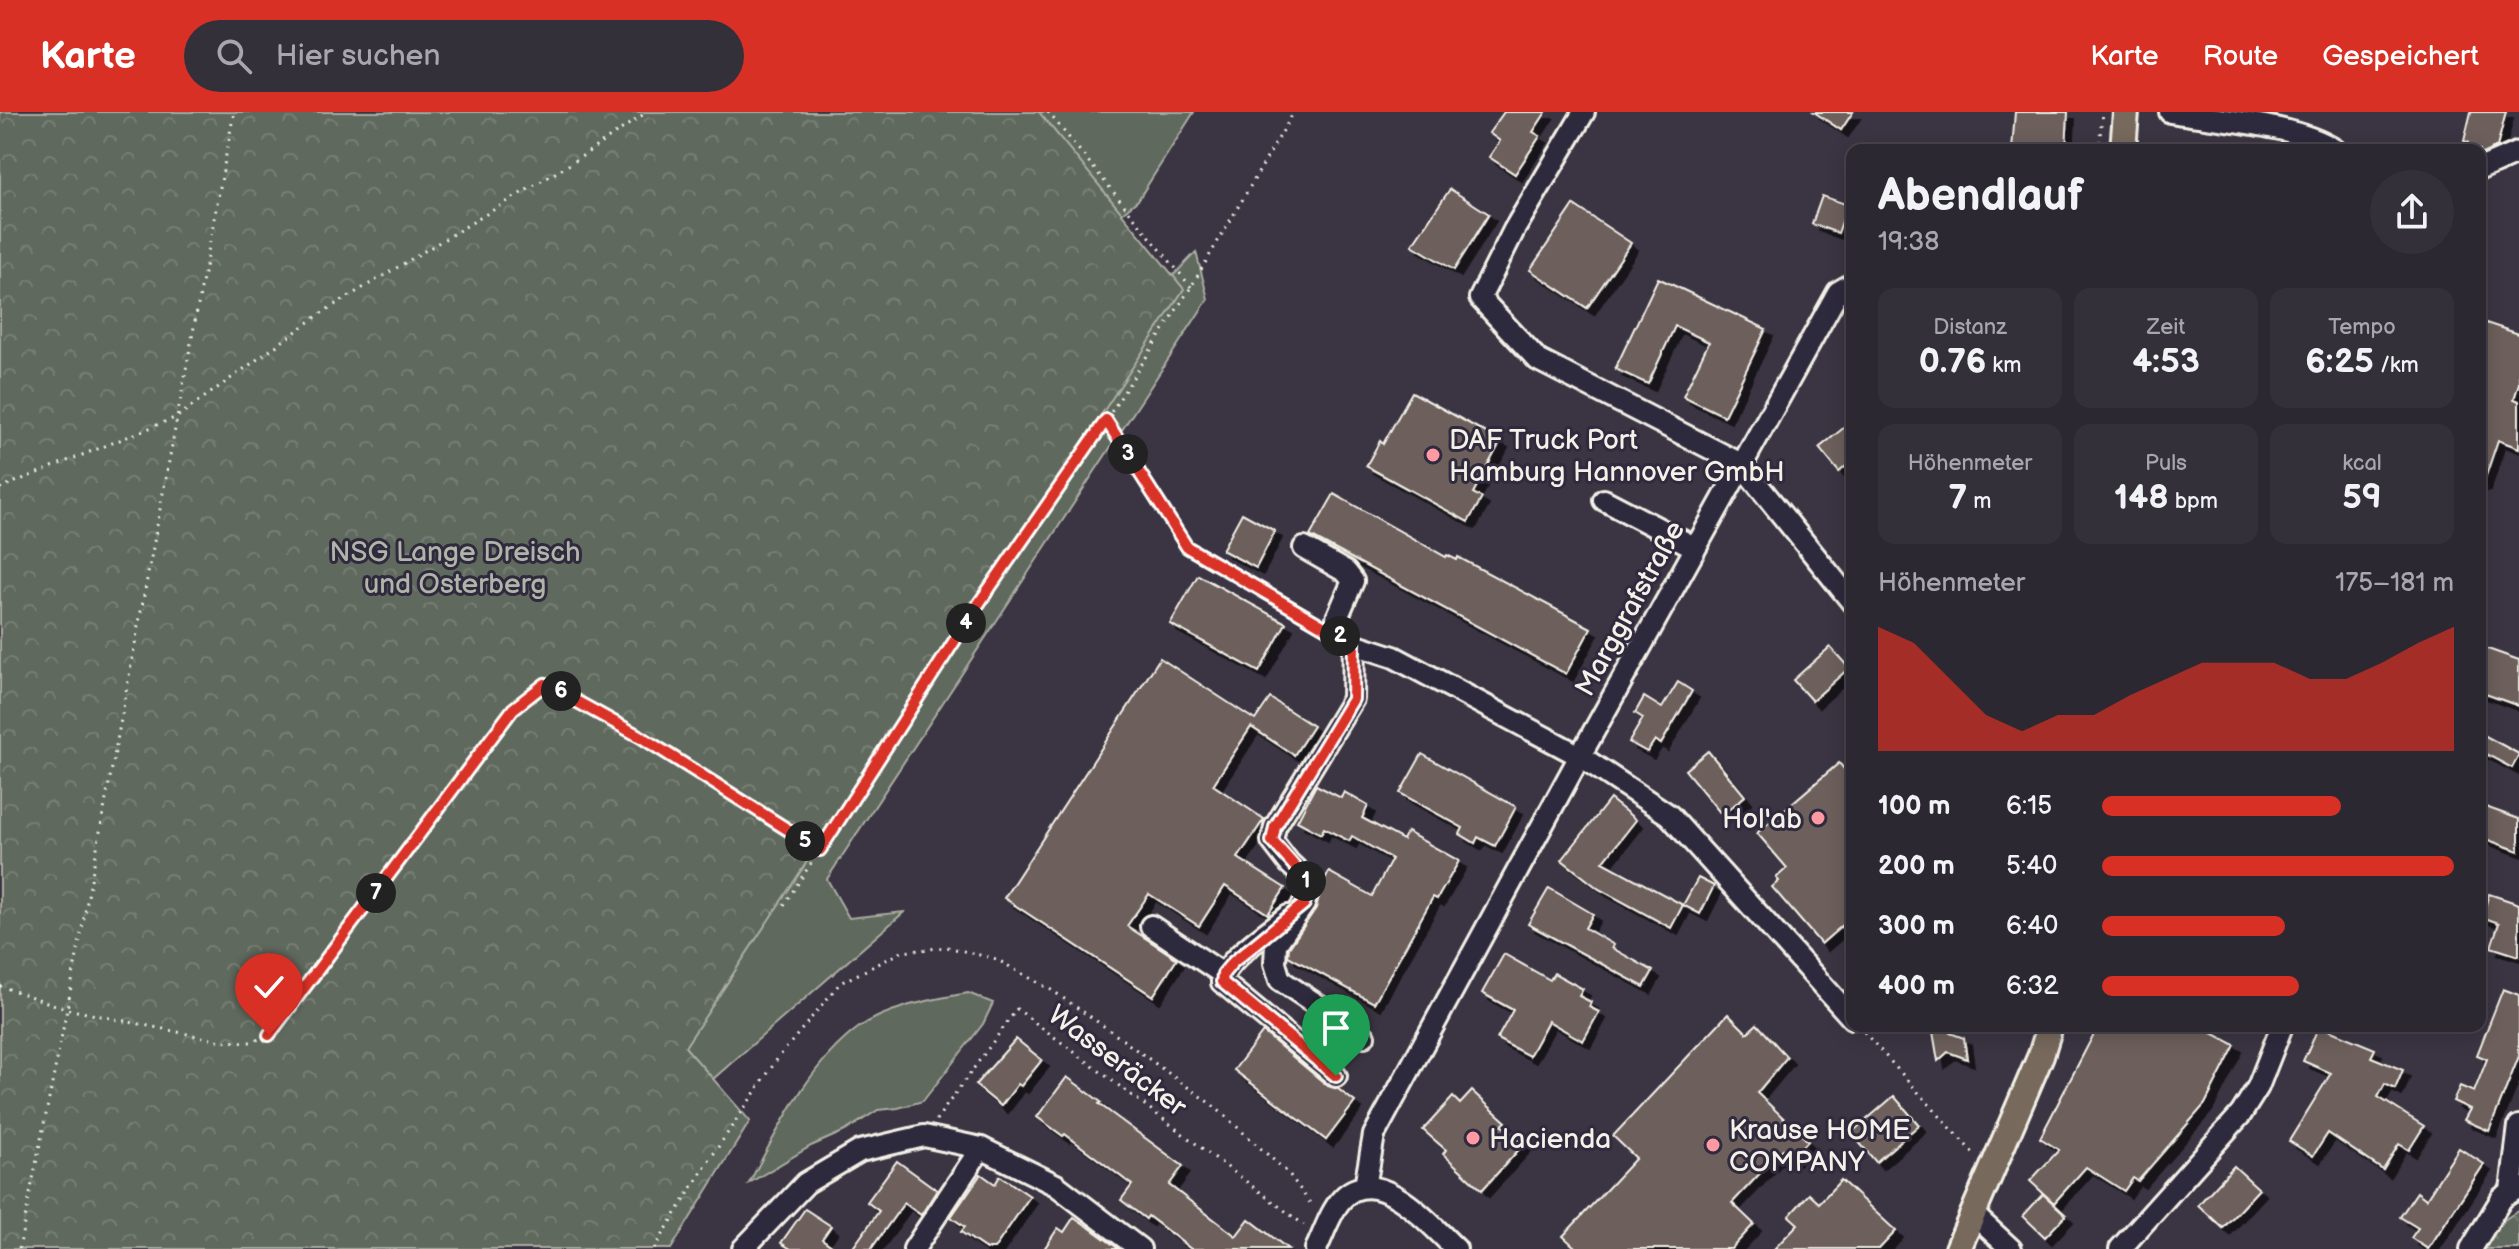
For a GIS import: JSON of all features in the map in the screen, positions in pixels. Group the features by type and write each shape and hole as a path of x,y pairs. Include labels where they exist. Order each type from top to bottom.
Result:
{"main road":[{"path":"2123,144 2126,112"},
{"path":"1958,1249 2048,1032"}],"street":[{"path":"1584,112 1514,230 1480,298 1538,360 1741,464 1846,595"},
{"path":"2170,112 2284,141 2311,138 2323,144"},
{"path":"2486,166 2519,152"},
{"name":"Marggrafstraße","path":"1365,1187 1374,1135 1694,547 1838,292 1846,287"},
{"path":"1604,500 1694,547"},
{"path":"1304,548 1351,578 1352,586 1337,618 1354,644 1353,699 1275,827 1272,841 1306,879 1308,891 1304,904 1276,944 1275,963 1280,980 1364,1036"},
{"path":"1354,644 1394,657 1580,756 1669,815 1846,1011"},
{"path":"1304,904 1249,947 1223,974 1222,982 1336,1076"},
{"path":"1151,926 1223,974"},
{"path":"2120,1249 2241,1114 2258,1087 2280,1032"},
{"path":"2471,1249 2492,1212 2515,1188 2519,1126"},
{"path":"743,1249 806,1183 860,1151 924,1136 981,1148 1056,1185 1138,1248"},
{"path":"914,1249 981,1148"},
{"path":"1321,1238 1340,1200 1354,1189 1365,1187 1382,1190 1400,1199 1456,1249"},
{"path":"1973,1214 2011,1249"}],"path":[{"path":"19,1249 67,1009 234,112"},
{"path":"0,488 177,417 326,310 575,161 647,112"},
{"path":"1048,112 1191,287"},
{"path":"784,905 975,609 1106,420 1191,287 1294,112"},
{"path":"2099,144 2102,112"},
{"path":"1106,420 1187,547 1354,644"},
{"path":"0,986 67,1009 221,1041 252,1042 269,1035 513,709 545,684 641,737 820,850"},
{"path":"654,1249 778,1058 840,983 902,952 947,947 996,959 1053,991 1203,1098 1289,1174 1321,1238"},
{"name":"Wasseräcker","path":"924,1136 1017,1009 1321,1238"},
{"path":"1864,1032 1978,1159"}],"green space":[{"name":"NSG Lange Dreisch und Osterberg","path":"0,112 1039,112 1184,289 685,1047 750,1121 671,1249 0,1249"},
{"path":"1024,112 1194,112 1138,200 1111,222"},
{"path":"1196,252 1208,299 827,879 849,918 904,912 713,1079 682,1044 1167,282"},
{"path":"968,993 993,1003 983,1024 923,1101 878,1110 749,1183 809,1079 840,1043 883,1014"},
{"path":"2519,1210 2519,1249 2485,1249 2498,1224"}],"building":[{"path":"1504,112 1546,112 1533,132 1540,136 1515,174 1489,157 1500,141 1489,133"},
{"path":"1814,112 1853,112 1841,130"},
{"path":"2015,112 2068,112 2066,144 2012,144"},
{"path":"2471,112 2506,112 2497,147 2486,152 2486,144 2468,144 2464,141"},
{"path":"1450,189 1489,214 1454,270 1412,245"},
{"path":"1822,196 1846,204 1838,233 1812,224"},
{"path":"1574,205 1631,243 1587,308 1530,270"},
{"path":"1658,278 1766,329 1724,416 1683,396 1709,342 1675,326 1648,384 1615,369"},
{"path":"2486,323 2519,334 2519,383 2514,399 2519,401 2519,448 2498,440 2486,475"},
{"name":"DAF Truck Port Hamburg Hannover GmbH","path":"1412,392 1501,441 1473,493 1482,498 1468,522 1366,466 1380,441 1383,444"},
{"path":"1846,426 1846,466 1839,472 1819,448"},
{"path":"1334,494 1446,557 1457,560 1458,557 1591,628 1566,674 1310,536"},
{"path":"1242,513 1275,531 1256,568 1222,550"},
{"path":"1198,575 1286,623 1259,672 1170,624"},
{"path":"1830,647 1846,665 1846,671 1812,701 1793,680"},
{"path":"2486,648 2519,660 2519,706 2486,694"},
{"path":"1160,658 1255,720 1270,698 1313,726 1294,755 1251,727 1213,785 1264,819 1238,858 1285,888 1268,914 1225,886 1199,926 1149,894 1127,926 1177,959 1153,996 1004,898"},
{"path":"1678,682 1692,691 1661,744 1655,740 1647,752 1629,742 1643,718 1635,713 1644,697 1662,708"},
{"path":"2486,736 2519,754 2512,768 2486,754"},
{"path":"1708,751 1745,796 1722,815 1685,770"},
{"path":"1422,754 1516,807 1495,846 1478,837 1475,843 1460,834 1463,828 1400,793"},
{"path":"1839,763 1846,771 1846,922 1821,944 1772,887 1779,881 1776,878 1787,868 1757,833"},
{"path":"1316,785 1341,798 1344,792 1368,806 1362,818 1403,840 1407,832 1459,861 1437,899 1433,897 1374,1003 1288,956 1289,948 1316,908 1329,872 1372,896 1392,859 1352,836 1349,841 1324,828 1321,834 1297,821"},
{"path":"1610,799 1636,820 1603,862 1683,905 1671,928 1599,889 1562,860"},
{"path":"2486,807 2519,819 2519,851 2486,839"},
{"path":"1698,878 1714,886 1700,914 1683,905"},
{"path":"1549,888 1593,914 1585,928 1614,945 1612,948 1653,971 1644,987 1528,924"},
{"path":"2489,894 2519,904 2519,956 2491,947 2499,923 2486,918"},
{"path":"1504,954 1550,980 1554,973 1583,989 1579,996 1591,1002 1589,1007 1599,1012 1583,1041 1548,1021 1529,1056 1497,1039 1513,1010 1482,993"},
{"path":"2503,989 2519,995 2519,1056 2489,1131 2464,1120 2470,1109 2453,1101 2460,1086 2474,1092 2487,1059 2477,1055"},
{"name":"Krause HOME COMPANY","path":"1728,1014 1747,1033 1757,1024 1787,1057 1757,1093 1808,1141 1792,1158 1783,1149 1732,1203 1754,1224 1731,1249 1577,1249 1563,1236 1636,1158 1613,1136"},
{"path":"1263,1032 1328,1086 1338,1089 1355,1102 1326,1140 1234,1070"},
{"path":"1933,1032 1950,1032 1964,1038 1967,1059 1948,1052 1938,1061"},
{"path":"2095,1032 2210,1032 2235,1045 2205,1104 2138,1181 2133,1178 2124,1191 2086,1167 2054,1203 2030,1181 2059,1150 2040,1138"},
{"path":"2316,1032 2334,1032 2375,1049 2371,1057 2403,1070 2395,1089 2385,1084 2378,1097 2424,1126 2409,1150 2399,1144 2383,1170 2328,1133 2313,1156 2289,1141 2331,1073 2303,1061"},
{"path":"1016,1039 1042,1060 1001,1106 975,1085"},
{"path":"1067,1077 1183,1166 1169,1185 1236,1236 1249,1219 1288,1249 1191,1249 1121,1200 1132,1185 1065,1134 1063,1136 1037,1117"},
{"path":"1472,1091 1506,1122 1502,1125 1524,1144 1482,1190 1443,1154 1446,1150 1423,1130 1453,1097 1460,1104"},
{"path":"1894,1096 1919,1125 1876,1162 1851,1133"},
{"path":"2459,1148 2484,1164 2428,1249 2411,1238 2418,1228 2400,1217 2417,1192 2426,1199"},
{"path":"897,1161 937,1190 921,1215 904,1203 871,1249 852,1249 879,1211 867,1202"},
{"path":"2234,1166 2259,1189 2223,1228 2198,1205"},
{"path":"981,1174 995,1184 1000,1176 1030,1196 994,1249 986,1249 961,1232 965,1227 951,1217"},
{"path":"1841,1180 1896,1231 1879,1249 1774,1249 1798,1224 1789,1216 1809,1194 1819,1203"},
{"path":"2043,1194 2066,1215 2045,1237 2023,1216"},
{"path":"805,1209 831,1226 822,1239 836,1249 791,1249 781,1243"},
{"path":"1074,1217 1119,1249 1044,1249 1058,1228 1064,1232"}],"place":[{"name":"DAF Truck Port Hamburg Hannover GmbH","path":"1433,455"},
{"name":"Hol'ab","path":"1818,818"},
{"name":"Hacienda","path":"1473,1138"},
{"name":"Krause HOME COMPANY","path":"1713,1145"}],"route":[{"path":"269,1035 513,709 545,684 641,737 820,850 975,609 1106,420 1187,547 1354,644 1353,699 1275,827 1272,841 1306,879 1308,891 1304,904 1232,963 1223,974 1222,982 1336,1076"}]}
